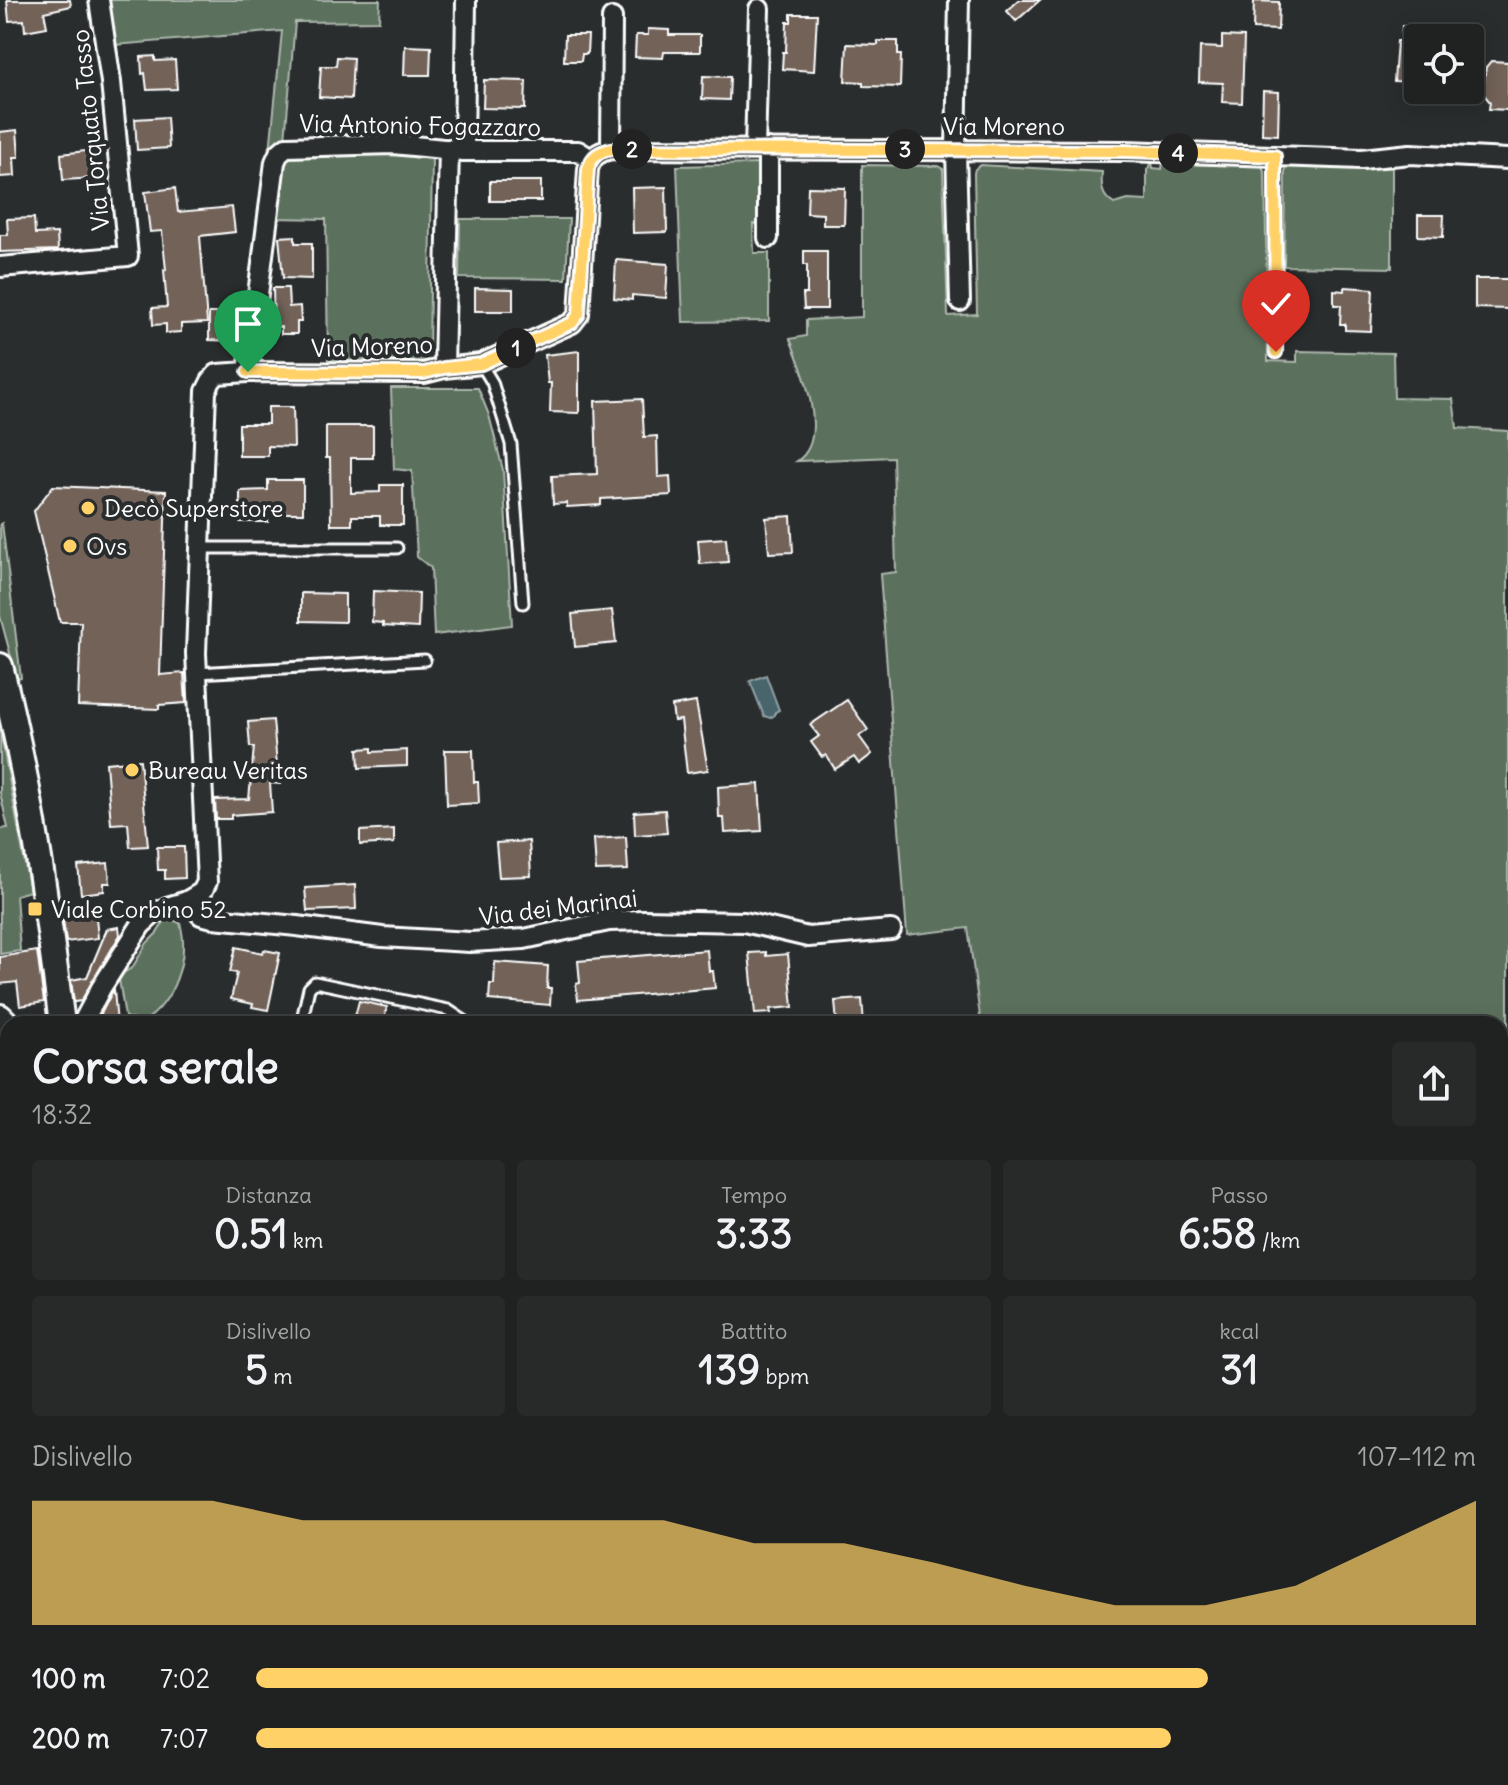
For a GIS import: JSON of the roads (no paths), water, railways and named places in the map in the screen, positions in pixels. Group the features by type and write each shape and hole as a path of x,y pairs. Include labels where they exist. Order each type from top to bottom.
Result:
{"main road":[{"path":"0,666 12,714 48,908 62,1016"}],"street":[{"name":"Via Torquato Tasso","path":"0,267 128,256 111,82 99,0"},
{"path":"444,368 466,0"},
{"path":"959,0 956,150 960,301"},
{"path":"759,9 762,149 768,238"},
{"path":"611,149 612,18"},
{"name":"Via Antonio Fogazzaro","path":"248,372 275,162 286,147 393,144 456,150 578,151 591,159"},
{"name":"Via Moreno","path":"187,901 202,892 207,882 196,653 206,391 211,381 217,374 248,372 424,373 481,364 572,323 579,314 588,169 591,159 600,151 1125,151 1362,159 1410,154 1508,159"},
{"path":"86,1016 141,925 152,915 187,901"},
{"name":"Via dei Marinai","path":"187,901 201,915 213,918 382,937 470,942 524,939 609,921 644,920 744,922 808,937 891,930"}],"lane":[{"path":"1275,156 1276,352"},
{"path":"481,364 492,382 511,444 523,603"},
{"path":"199,548 397,548"},
{"path":"197,673 425,660"},
{"path":"303,1016 309,988 315,982 448,1010 457,1016"}],"water":[{"path":"766,675 779,710 770,718 764,716 750,681"}],"place":[{"name":"Decò Superstore","path":"88,508"},
{"name":"Ovs","path":"70,546"},
{"name":"Bureau Veritas","path":"132,770"},
{"name":"Viale Corbino 52","path":"35,909"}]}
